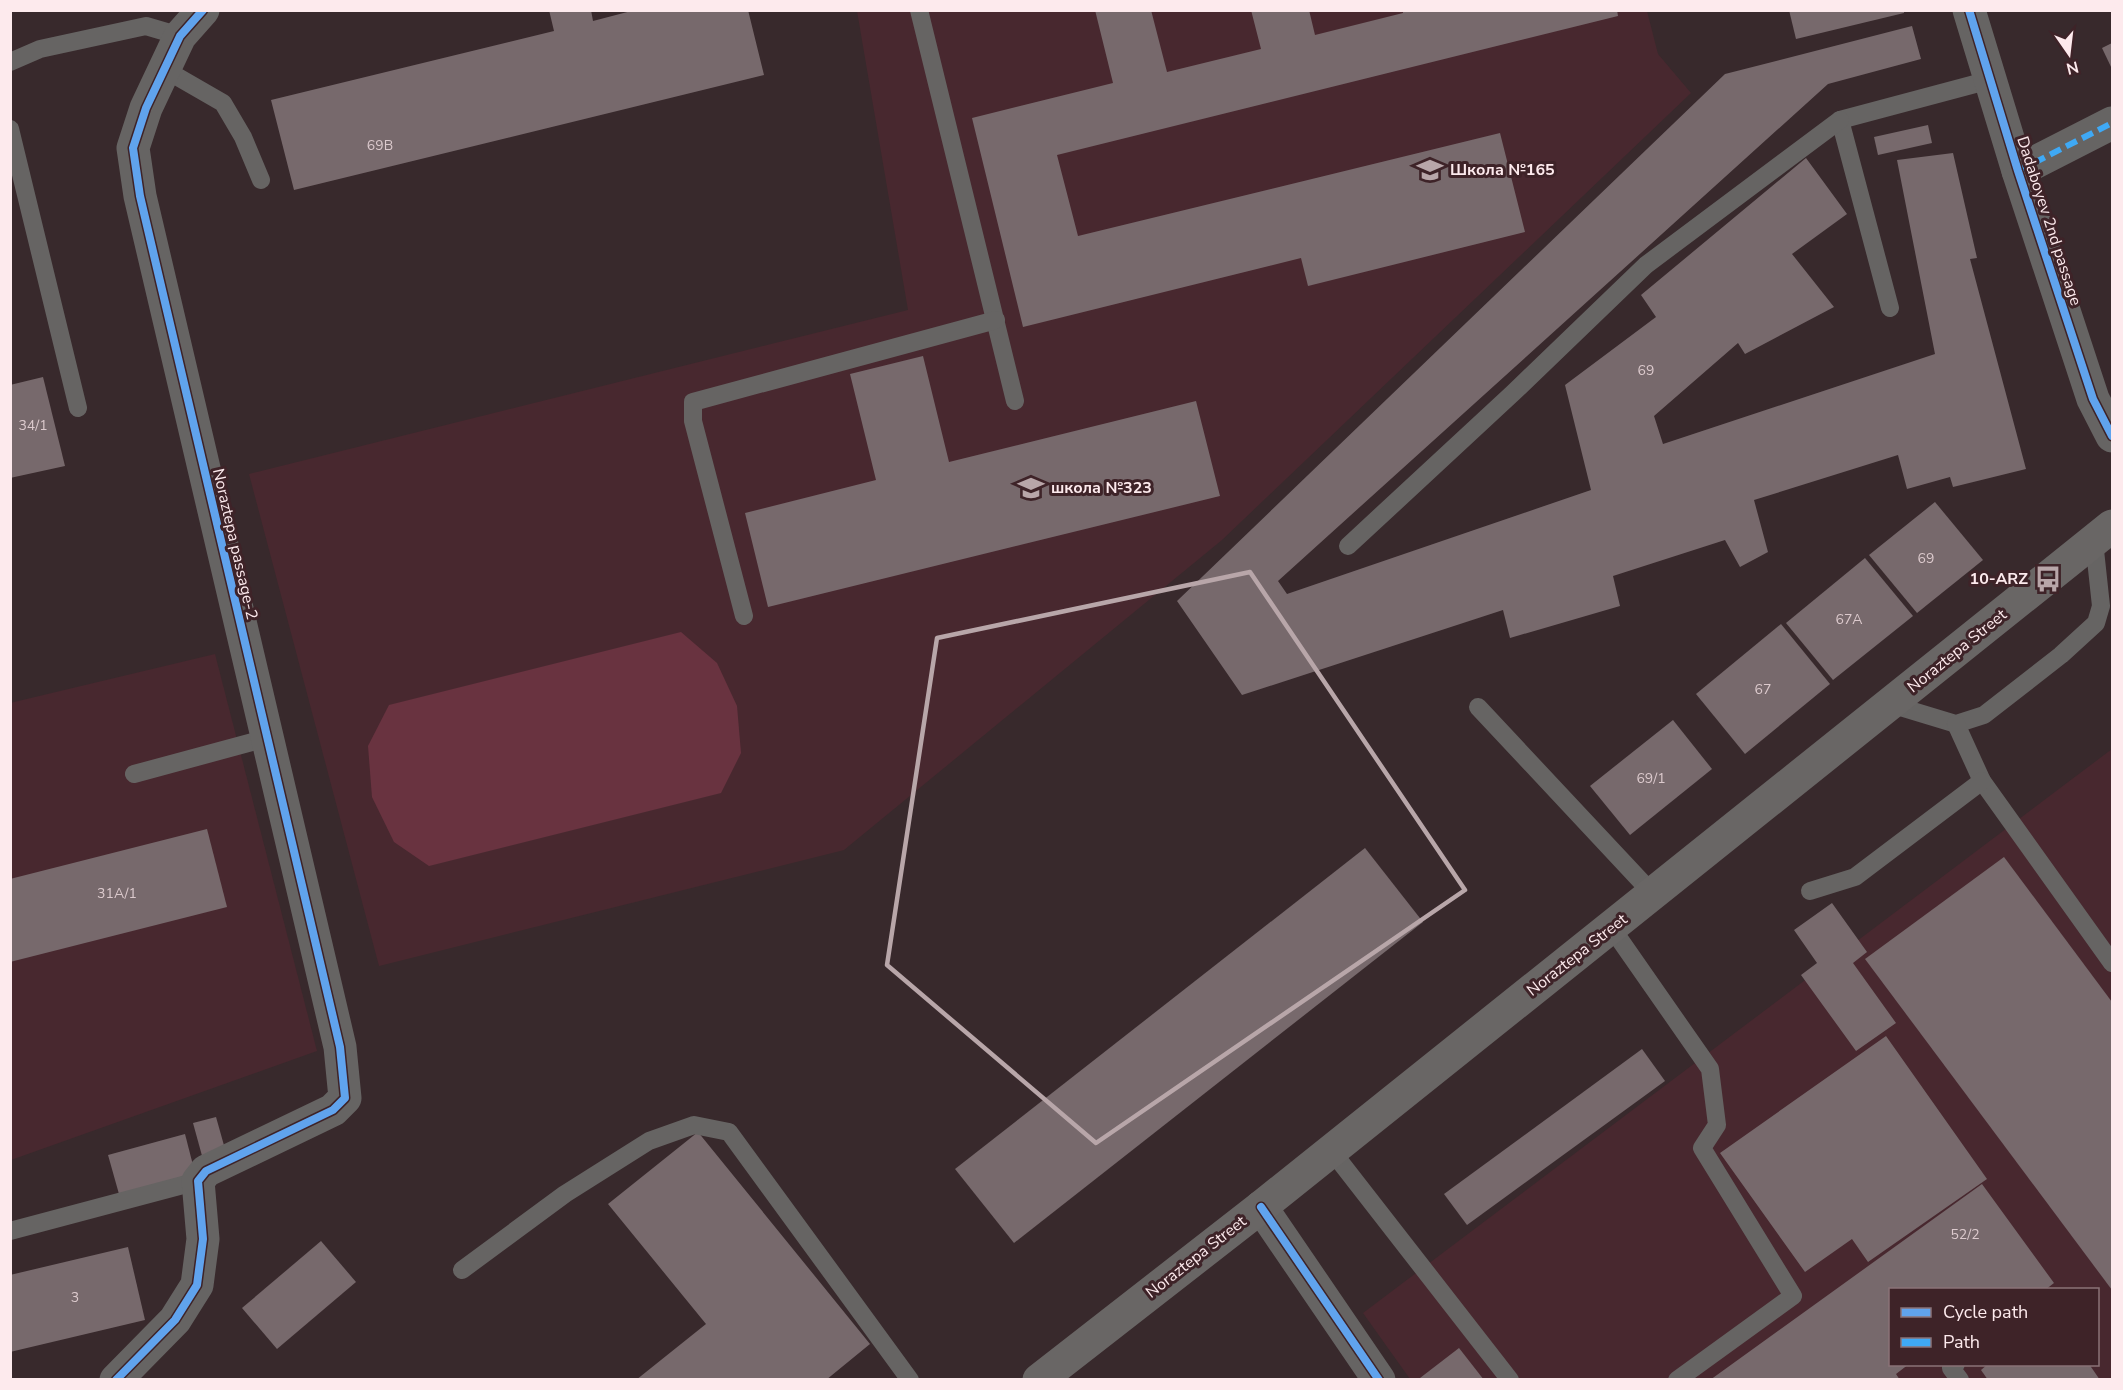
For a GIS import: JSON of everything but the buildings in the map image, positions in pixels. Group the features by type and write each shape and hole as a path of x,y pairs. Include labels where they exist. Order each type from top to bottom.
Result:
{"main road":[{"name":"Noraztepa Street","path":"1039,1380 1261,1207 2103,534"}],"street":[{"name":"Noraztepa passage-2","path":"198,1181 206,1171 333,1110 345,1098 340,1047 140,196 133,148 146,108 180,36 203,10"},
{"name":"Dadaboyev 2nd passage","path":"1969,10 2018,171 2093,399 2112,436"},
{"path":"2018,171 2112,123"},
{"path":"116,1380 175,1320 197,1285 203,1239 198,1181"},
{"path":"1261,1207 1379,1380"}],"lane":[{"path":"919,10 1016,401"},
{"path":"10,62 40,49 146,26 180,36"},
{"path":"164,69 223,104 243,137 261,180"},
{"path":"1348,546 1513,393 1646,265 1840,120 1990,80"},
{"path":"1840,120 1890,308"},
{"path":"10,129 78,408"},
{"path":"744,616 693,421 693,402 996,320"},
{"path":"1890,704 1956,724 1984,716 2061,655 2096,622 2101,606 2103,534"},
{"path":"1478,707 1653,894"},
{"path":"1956,724 1982,781 2112,963"},
{"path":"134,774 267,738"},
{"path":"1810,891 1856,877 1982,781"},
{"path":"1611,927 1710,1069 1717,1125 1702,1148 1793,1296 1677,1380"},
{"path":"462,1270 565,1194 649,1141 694,1125 729,1132 910,1380"},
{"path":"1331,1150 1510,1380"},
{"path":"10,1231 198,1181"},
{"path":"1955,1366 1952,1368 1960,1380"}],"highlighted area":[{"path":"1250,572 1465,890 1096,1143 887,965 937,638"}],"shaded area":[{"path":"857,11 1647,11 1658,54 1691,93 1222,540 844,850 379,966 249,474 908,310"},
{"path":"681,632 717,663 737,706 741,753 721,793 429,866 394,842 372,797 368,746 389,705"},
{"path":"215,654 317,1051 11,1160 10,703"},
{"path":"2112,749 2112,1379 1410,1379 1363,1313"}],"marked path":[{"path":"2018,171 2112,123"}],"cycle path":[{"path":"116,1380 175,1320 197,1285 203,1239 198,1181 206,1171 333,1110 345,1098 340,1047 140,196 133,148 146,108 180,36 203,10"},
{"path":"1969,10 2018,171 2093,399 2112,436"},
{"path":"1261,1207 1379,1380"}],"place":[{"name":"Школа №165","path":"1430,170"},
{"name":"школа №323","path":"1031,488"},
{"name":"10-ARZ","path":"2048,579"}]}
